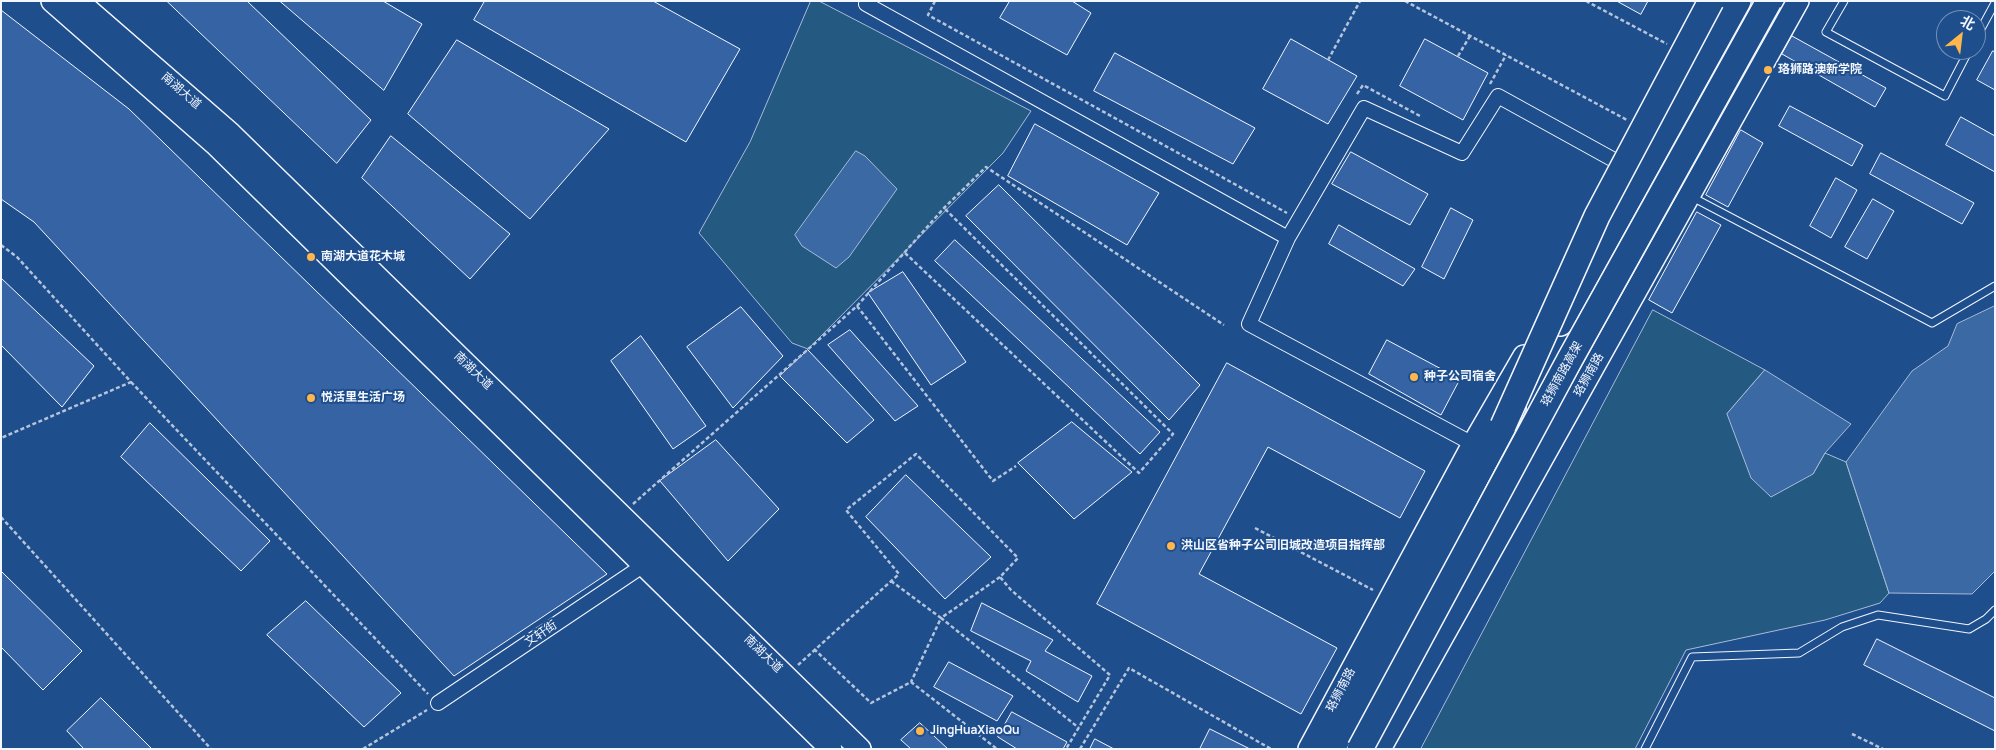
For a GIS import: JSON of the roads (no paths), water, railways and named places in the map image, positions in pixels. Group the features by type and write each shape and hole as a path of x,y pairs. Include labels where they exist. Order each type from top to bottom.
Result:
{"highway":[{"path":"1503,426 1597,216 1711,1"},
{"path":"1332,749 1503,426 1738,1"},
{"name":"珞狮南路高架","path":"1360,749 1570,359 1769,1"}],"main road":[{"name":"南湖大道","path":"52,1 215,144 831,749"},
{"name":"南湖大道","path":"78,1 230,133 860,749"},
{"name":"珞狮南路","path":"1309,749 1473,444 1554,303 1719,1"},
{"name":"珞狮南路","path":"1380,749 1794,8"}],"street":[{"path":"1759,1 1794,8"},
{"path":"865,2 1288,238"},
{"path":"1473,444 1248,324 1288,238 1364,108 1462,153 1498,96 1623,166"},
{"name":"文轩街","path":"438,703 644,565"}],"lane":[{"path":"1844,1 1826,32 1945,96 1965,60"},
{"path":"1986,20 1995,3"},
{"path":"1689,196 1932,323 1995,286"},
{"path":"1645,749 1692,657 1798,654 1842,628 1878,615 1969,628 1986,619 1995,610"}],"place":[{"name":"珞狮路澳新学院","path":"1768,70"},
{"name":"南湖大道花木城","path":"311,257"},
{"name":"种子公司宿舍","path":"1414,377"},
{"name":"悦活里生活广场","path":"311,398"},
{"name":"洪山区省种子公司旧城改造项目指挥部","path":"1171,546"},
{"name":"JingHuaXiaoQu","path":"920,731"}]}
